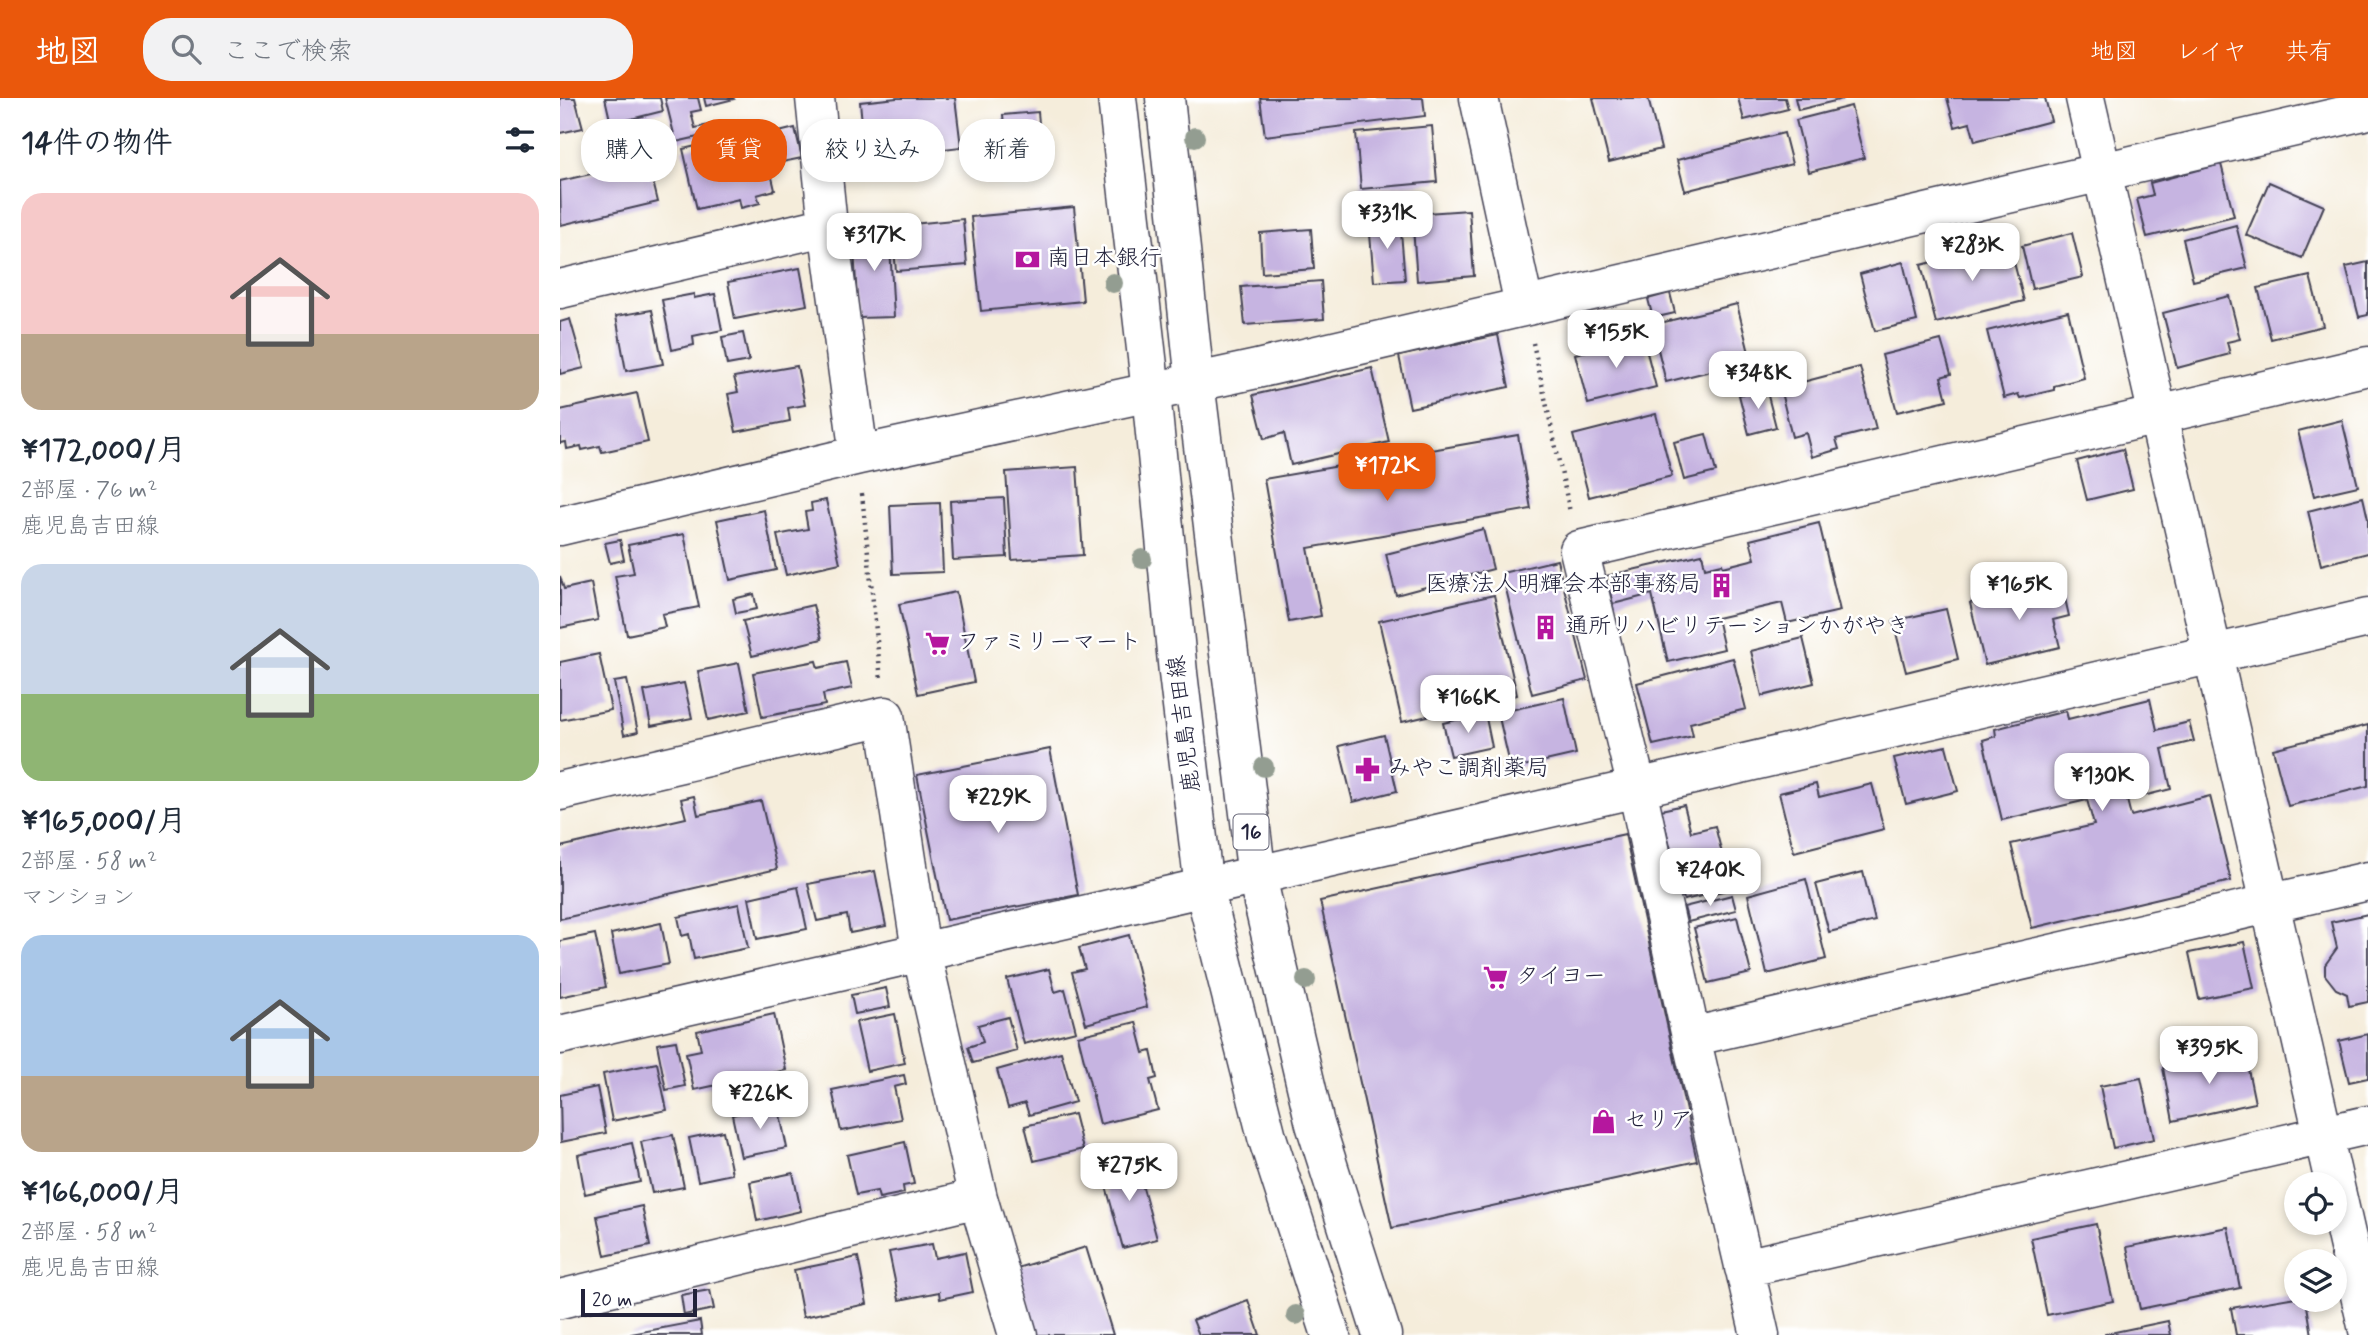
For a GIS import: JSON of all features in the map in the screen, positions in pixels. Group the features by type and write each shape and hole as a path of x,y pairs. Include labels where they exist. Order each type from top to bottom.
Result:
{"street":[{"path":"815,98 828,226 859,455"},
{"name":"鹿児島吉田線","path":"1117,98 1151,392 1178,673 1204,888 1266,1137 1331,1335"},
{"name":"16","path":"1165,98 1195,382 1257,877 1315,1124 1381,1335"},
{"path":"1479,98 1524,305"},
{"path":"2085,98 2368,1329"},
{"path":"560,526 859,455 1195,382 2368,110"},
{"path":"560,289 828,226"},
{"path":"1760,1335 1637,788 1579,550 2368,366"},
{"path":"560,1035 921,951 1257,877 2368,618"},
{"path":"560,791 884,716 921,951 978,1198 1018,1335"},
{"path":"1691,1037 2368,881"},
{"path":"1744,1268 2368,1125"},
{"path":"560,1299 978,1198"}],"path":[{"path":"1524,305 1579,550"},
{"path":"859,455 884,716"}],"building":[{"path":"560,98 575,98 581,128 560,133"},
{"path":"605,98 660,98 663,111 631,119 610,119"},
{"path":"665,98 698,98 701,110 691,112 691,139 677,142 677,119 670,119"},
{"path":"704,98 733,98 734,99 706,106"},
{"path":"897,98 955,98 959,147 945,149 945,119 862,119 860,102"},
{"path":"1260,98 1423,98 1425,116 1265,136"},
{"path":"1593,98 1648,98 1661,149 1609,162"},
{"path":"1738,98 1785,98 1788,109 1744,120"},
{"path":"1795,98 1843,98 1843,99 1798,110"},
{"path":"1947,98 2045,98 2051,121 1975,141 1970,123 1955,127"},
{"path":"1851,106 1864,158 1809,172 1796,120"},
{"path":"1038,112 1039,119 1003,119 1003,115"},
{"path":"1432,126 1437,182 1361,189 1356,133"},
{"path":"795,128 801,158 787,161 787,130"},
{"path":"1784,133 1792,164 1685,191 1677,160"},
{"path":"691,147 691,182 773,182 775,190 757,195 760,203 741,208 739,199 697,209 683,149"},
{"path":"2221,164 2234,216 2147,237 2137,199 2153,195 2150,183"},
{"path":"581,176 581,182 653,182 658,202 561,225 560,181"},
{"path":"2269,182 2324,206 2302,258 2246,235"},
{"name":"南日本銀行","path":"1074,207 1083,301 981,311 971,217"},
{"path":"1469,210 1474,276 1417,281 1412,214"},
{"path":"963,219 967,265 896,271 892,226"},
{"path":"1400,220 1405,280 1374,282 1369,222"},
{"path":"2236,225 2247,268 2193,281 2183,239"},
{"path":"889,228 894,317 858,318 853,230"},
{"path":"1311,229 1314,269 1262,273 1260,233"},
{"path":"2072,233 2083,277 2032,289 2022,246"},
{"path":"2009,243 2024,301 1936,323 1921,265"},
{"path":"1903,262 1917,321 1875,331 1860,274"},
{"path":"2368,262 2368,315 2359,317 2346,267"},
{"path":"800,268 807,305 735,319 728,282"},
{"path":"2310,276 2323,326 2271,339 2258,288"},
{"path":"1321,281 1324,319 1245,325 1241,287"},
{"path":"1670,293 1675,313 1653,318 1648,299"},
{"path":"694,294 694,298 715,294 722,330 693,336 694,345 672,350 662,300"},
{"path":"2229,296 2240,339 2227,342 2230,354 2177,368 2163,313"},
{"path":"1737,304 1751,361 1666,382 1652,325"},
{"path":"652,310 663,364 626,371 616,316"},
{"path":"2068,311 2084,378 2054,386 2054,390 2020,398 2018,394 2004,398 1987,331"},
{"path":"570,319 584,368 560,374 560,322"},
{"path":"743,333 749,361 727,365 722,337"},
{"path":"1498,335 1509,387 1410,408 1399,356"},
{"path":"1643,337 1656,387 1588,404 1575,354"},
{"path":"1941,340 1951,374 1941,377 1947,400 1897,412 1882,355"},
{"path":"797,366 805,405 788,408 790,421 736,432 728,394 738,392 734,377"},
{"path":"1860,367 1876,429 1836,439 1839,449 1812,457 1806,433 1792,437 1780,388"},
{"path":"1372,368 1389,442 1291,465 1284,433 1264,439 1253,395"},
{"path":"1766,388 1776,427 1749,434 1739,395"},
{"path":"637,393 648,442 602,452 600,446 582,450 581,446 567,449 566,442 560,443 560,410"},
{"path":"1656,414 1672,476 1589,497 1573,435"},
{"path":"2342,420 2358,486 2314,496 2298,431"},
{"path":"1706,434 1716,472 1684,480 1674,442"},
{"path":"1518,435 1531,509 1308,548 1321,616 1289,622 1264,479"},
{"path":"2123,449 2133,489 2087,500 2077,461"},
{"path":"1077,467 1083,555 1012,560 1006,472"},
{"path":"2363,497 2368,519 2368,553 2321,565 2308,511"},
{"path":"1004,498 1007,557 953,560 950,501"},
{"path":"826,500 840,563 786,575 777,535 808,529 805,512 812,511 811,503"},
{"path":"940,503 943,572 893,574 890,505"},
{"path":"764,510 776,570 730,580 717,520"},
{"name":"医療法人明輝会本部事務局","path":"1819,523 1840,611 1787,623 1782,603 1717,618 1724,649 1668,662 1652,594 1613,604 1606,576 1702,554 1705,568 1722,564 1723,567 1755,559 1750,540"},
{"path":"1483,529 1493,569 1396,595 1386,554"},
{"path":"684,534 699,607 662,614 665,627 627,635 615,576 634,573 628,545"},
{"path":"620,540 624,560 610,563 605,543"},
{"name":"通所リハビリテーションかがやき","path":"1557,560 1587,680 1532,694 1502,573"},
{"path":"560,576 564,589 591,583 598,620 560,628"},
{"path":"2061,581 2069,616 2053,620 2060,647 1985,665 1970,603"},
{"name":"ファミリーマート","path":"956,592 974,682 918,694 899,604"},
{"path":"754,594 757,609 736,613 733,599"},
{"path":"1494,595 1517,695 1402,722 1379,621"},
{"path":"813,605 822,639 752,656 743,621"},
{"path":"1946,609 1958,659 1906,672 1893,621"},
{"path":"1803,638 1814,683 1762,696 1751,651"},
{"path":"599,654 611,710 560,720 560,662"},
{"path":"1733,658 1746,709 1690,723 1693,736 1653,745 1637,683"},
{"path":"816,661 818,668 846,662 852,688 823,694 825,705 762,717 753,673"},
{"path":"739,663 749,711 708,720 698,671"},
{"path":"627,680 638,732 624,735 614,682"},
{"path":"684,683 692,718 651,726 644,691"},
{"path":"1564,698 1576,754 1511,769 1498,713"},
{"path":"2150,699 2157,730 2189,722 2194,741 2162,749 2171,789 2127,800 2131,816 2210,796 2231,881 2032,928 2011,844 2094,825 2087,800 2002,820 1983,740 1996,736 1995,729 2066,711 2068,719"},
{"path":"1485,713 1492,747 1451,756 1443,723"},
{"path":"2368,725 2368,786 2288,806 2273,749"},
{"name":"みやこ調剤薬局","path":"1384,735 1397,791 1353,802 1339,746"},
{"path":"1946,746 1958,791 1906,804 1894,758"},
{"path":"1050,749 1078,895 946,920 917,775"},
{"path":"1816,784 1819,797 1872,784 1884,829 1794,852 1779,793"},
{"path":"694,796 698,815 761,801 777,869 560,919 560,847 686,818 681,799"},
{"path":"1684,805 1691,832 1715,826 1731,889 1684,900 1661,810"},
{"name":"タイヨー","path":"1625,834 1697,1161 1392,1228 1320,901"},
{"path":"875,871 886,926 850,933 847,915 817,921 808,884"},
{"path":"1863,872 1875,921 1829,932 1816,884"},
{"path":"1806,879 1826,959 1767,974 1748,895"},
{"path":"798,887 807,929 757,939 749,898"},
{"path":"1732,895 1736,910 1688,922 1684,907"},
{"path":"739,904 748,948 694,959 689,934 682,936 678,917"},
{"path":"2368,914 2368,1002 2349,1006 2347,994 2336,989 2325,975 2325,965 2337,948 2331,922"},
{"path":"1737,917 1751,973 1708,983 1694,928"},
{"path":"661,923 669,964 619,974 611,934"},
{"path":"595,934 606,987 560,997 560,941"},
{"path":"1129,935 1147,1007 1086,1024 1072,972 1085,969 1079,948"},
{"path":"2244,942 2254,988 2199,999 2189,953"},
{"path":"1049,969 1055,992 1065,989 1076,1031 1024,1044 1007,979"},
{"path":"886,988 890,1007 855,1014 851,995"},
{"path":"774,1014 786,1070 694,1090 686,1053 701,1050 697,1031"},
{"path":"895,1014 905,1063 867,1071 856,1022"},
{"path":"1008,1017 1017,1051 973,1063 968,1047 983,1042 978,1025"},
{"path":"1136,1022 1144,1053 1151,1051 1157,1078 1150,1080 1158,1110 1100,1124 1078,1036"},
{"path":"2368,1034 2368,1078 2349,1082 2339,1041"},
{"path":"676,1041 685,1086 666,1090 657,1044"},
{"path":"2244,1050 2255,1103 2173,1121 2163,1068"},
{"path":"1061,1052 1075,1102 1029,1115 1025,1103 1008,1108 997,1070"},
{"path":"657,1063 667,1110 612,1121 603,1074"},
{"path":"904,1075 906,1084 894,1087 901,1119 841,1131 832,1090"},
{"path":"2141,1078 2154,1139 2113,1148 2100,1086"},
{"path":"597,1087 606,1133 561,1142 560,1095"},
{"path":"778,1105 787,1148 741,1157 732,1115"},
{"path":"1074,1114 1083,1149 1034,1161 1025,1126"},
{"path":"723,1131 732,1174 698,1181 689,1138"},
{"path":"673,1135 684,1187 652,1193 641,1142"},
{"path":"905,1142 914,1184 903,1186 904,1193 879,1198 877,1191 856,1195 847,1155"},
{"path":"632,1143 640,1182 585,1194 578,1155"},
{"path":"1135,1158 1157,1239 1123,1248 1101,1168"},
{"path":"793,1173 801,1211 757,1221 750,1182"},
{"path":"642,1206 650,1246 605,1256 597,1216"},
{"path":"2096,1224 2113,1301 2047,1315 2031,1238"},
{"path":"2228,1227 2240,1288 2140,1309 2127,1247"},
{"path":"932,1244 935,1258 965,1252 973,1292 940,1299 939,1292 899,1300 889,1252"},
{"path":"1086,1247 1113,1335 1037,1335 1017,1268"},
{"path":"858,1257 867,1304 803,1317 794,1270"},
{"path":"710,1290 714,1309 684,1315 681,1295"},
{"path":"2284,1299 2284,1312 2308,1312 2312,1335 2236,1335 2231,1308"},
{"path":"1248,1300 1260,1335 1199,1335 1193,1320"},
{"path":"700,1321 702,1335 631,1335 631,1334"},
{"path":"2168,1321 2171,1335 2105,1335 2105,1334"}],"place":[{"name":"南日本銀行","path":"1027,259"},
{"name":"医療法人明輝会本部事務局","path":"1721,585"},
{"name":"通所リハビリテーションかがやき","path":"1545,627"},
{"name":"ファミリーマート","path":"937,643"},
{"name":"みやこ調剤薬局","path":"1368,769"},
{"name":"タイヨー","path":"1496,977"},
{"name":"セリア","path":"1604,1121"}]}
